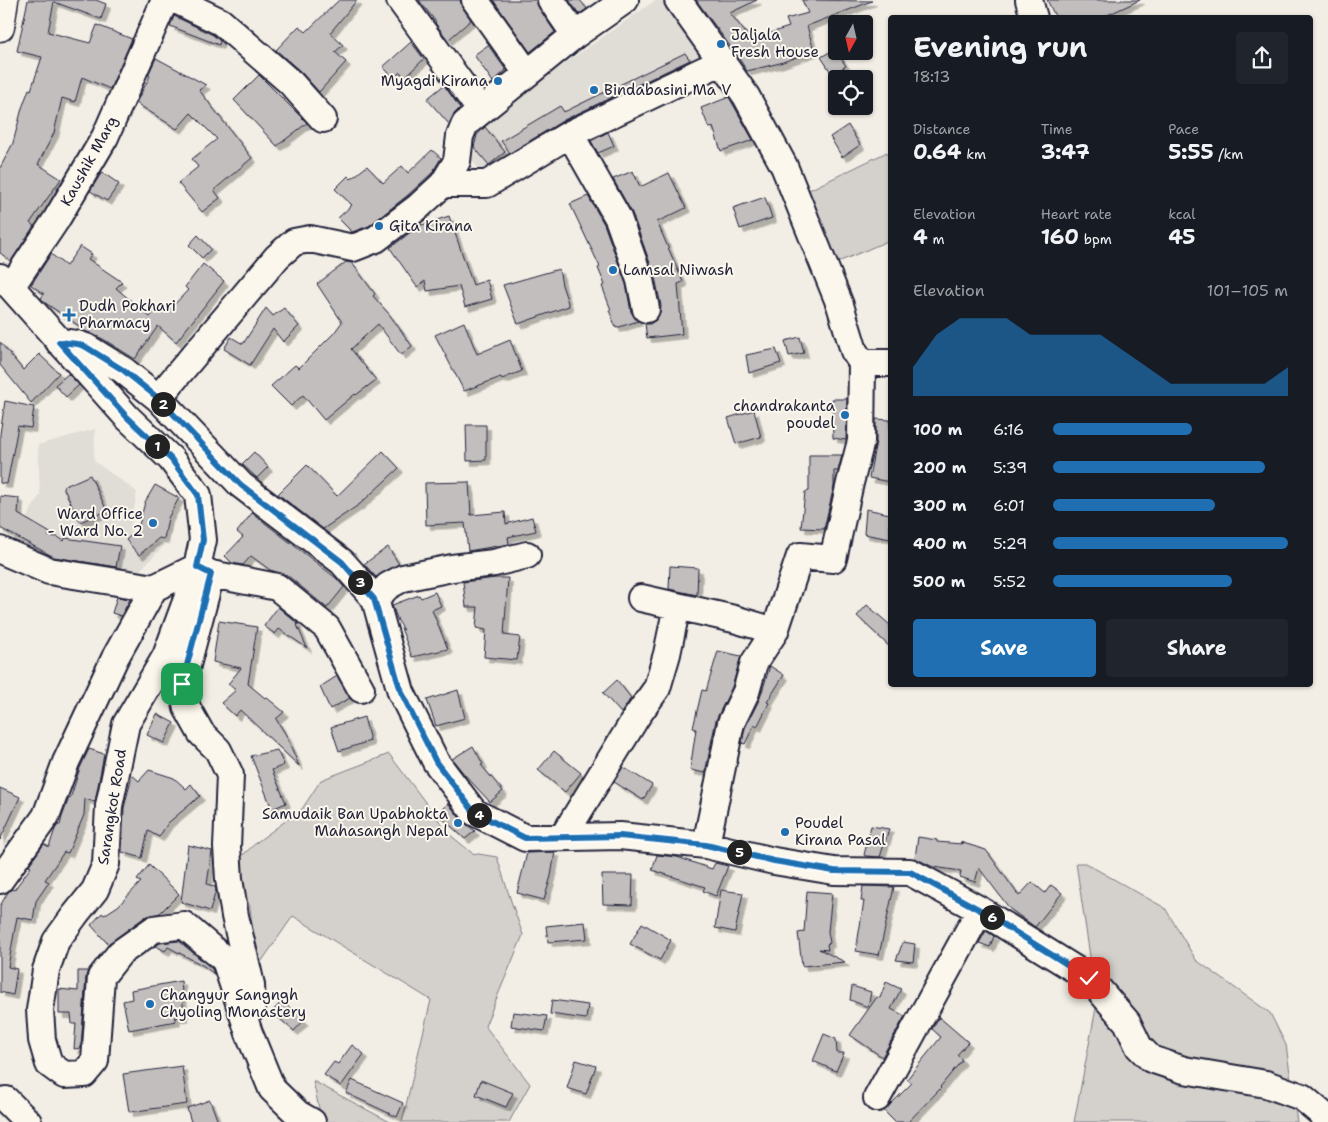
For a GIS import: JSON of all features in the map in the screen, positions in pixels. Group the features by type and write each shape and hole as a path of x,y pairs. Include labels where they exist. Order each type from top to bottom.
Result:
{"highway":[{"path":"0,27 4,0"}],"street":[{"name":"Kaushik Marg","path":"5,282 56,220 105,138 165,0"},
{"path":"176,0 221,22 291,83 323,119"},
{"path":"400,0 481,111"},
{"path":"475,0 527,73"},
{"path":"551,0 575,35"},
{"path":"158,398 277,257 294,242 310,239 353,248 376,239 418,207 443,184 457,161 460,136 465,124 575,35 625,0"},
{"path":"678,0 746,96 784,166 840,304 854,351 862,363 861,441 833,559 800,556 774,631 754,663 746,692 731,723 706,845"},
{"path":"1029,0 1033,15"},
{"path":"443,184 487,184 570,134 722,61"},
{"path":"570,134 618,218 640,280 646,309"},
{"name":"Sarangkot Road","path":"5,282 127,417 171,459 198,495 203,540 204,571 166,656 126,724 110,806 106,864 96,890 75,914 56,941 46,970 40,1010 42,1040 49,1064 64,1075 84,1074 95,1061 102,977 120,953 154,929 184,925 225,960 249,1033 272,1089 298,1114 312,1122"},
{"path":"59,342 78,344 92,350 123,370 158,398 241,485 342,562 374,599 401,692 436,762 474,812 525,838 620,836 706,845 774,861 834,871 910,872 980,910 1089,978 1127,1022 1139,1047 1151,1059 1184,1070 1266,1084 1302,1097 1328,1119"},
{"path":"862,363 888,363"},
{"path":"0,550 49,571 154,588 204,571 277,587 327,628 361,689"},
{"path":"374,599 388,586 402,578 452,568 494,563 527,555"},
{"path":"204,571 182,684 187,708 201,733 218,750 230,774 227,847 229,879 235,916 251,986 252,1012 249,1033"},
{"path":"0,880 46,816 66,762 115,658 154,588"},
{"path":"641,598 734,619 774,631"},
{"path":"563,837 637,716 657,688 678,606"},
{"path":"877,1098 980,910"},
{"path":"2,1099 28,1122"}],"shaded area":[{"name":"Bindabasini Ma V","path":"656,0 672,0 714,64 486,179 462,146 491,115"},
{"path":"887,152 888,241 829,266 803,193"},
{"path":"95,429 94,461 137,492 130,531 165,545 129,581 58,570 12,543 40,495 38,445"},
{"path":"389,754 449,834 472,853 497,857 523,935 485,1026 530,1084 509,1122 402,1122 431,1000 293,916 257,968 250,907 232,865 257,842 302,809 321,780"},
{"path":"1076,863 1085,863 1165,908 1196,960 1270,1013 1286,1045 1297,1122 1074,1122 1097,1003"},
{"path":"313,1081 390,1122 322,1122"}],"building":[{"path":"28,0 96,0 106,4 101,19 54,2 48,32 90,43 97,25 132,39 110,89 82,77 75,102 62,98 54,133 38,164 61,179 30,223 34,226 11,261 0,253 0,168 13,143 22,108 29,89 31,90 42,57 17,51"},
{"path":"339,0 357,0 330,33 343,45 335,52 346,62 319,92 301,72 276,50 299,26 306,32"},
{"path":"419,0 460,0 471,20 448,40"},
{"path":"493,0 536,0 539,8 555,32 530,52"},
{"path":"569,0 580,0 587,9 579,14"},
{"path":"696,0 757,0 730,13 752,41 789,27 786,19 808,13 802,0 872,1 836,15 828,15 828,18 807,26 814,51 780,63 747,71"},
{"path":"1047,0 1140,0 1108,15 1054,15"},
{"path":"174,16 213,35 220,41 219,45 170,26"},
{"path":"411,42 424,59 405,77 400,72 394,78 383,67"},
{"path":"488,45 506,70 493,82 474,55"},
{"path":"685,53 690,60 564,120 510,153 501,141 560,106 564,112"},
{"path":"828,53 828,60 842,60 846,66 839,70 829,70 821,57"},
{"path":"156,58 206,85 199,90 252,158 214,190 220,198 202,212 178,183 198,167 192,159 217,139 191,113 177,129 136,103 150,76 148,75"},
{"path":"259,75 307,123 277,146 234,100"},
{"path":"444,85 460,108 449,124 427,99"},
{"path":"729,97 753,140 721,151 713,127 709,128 701,108"},
{"path":"848,125 860,145 842,157 830,137"},
{"path":"485,127 505,152 489,165 474,147 477,135"},
{"path":"608,132 614,146 598,153 591,141"},
{"path":"432,150 441,158 432,173 369,226 352,232 338,218 352,205 335,189 348,176 351,179 367,166 383,183 402,166 408,173"},
{"path":"633,171 640,187 669,173 686,208 657,222 683,282 678,284 682,334 647,338 645,324 650,324 656,320 661,306 655,277 632,213 613,179"},
{"path":"102,172 119,184 107,201 90,191"},
{"path":"588,196 604,224 626,284 631,312 638,321 616,328 602,286 605,285 598,268 600,267 570,204"},
{"path":"765,197 772,218 740,229 733,208"},
{"path":"449,216 473,285 487,280 492,299 465,307 459,286 427,291 425,281 417,287 390,248 421,224"},
{"path":"198,235 211,249 202,258 189,245"},
{"path":"80,246 92,254 88,259 122,282 116,288 150,317 161,304 169,310 188,290 185,287 203,264 224,281 176,342 158,326 135,359 103,339 82,330 82,328 44,302 41,298 44,294 31,285 51,254 66,266"},
{"path":"346,262 352,263 375,294 373,296 389,314 412,346 401,355 378,324 351,349 376,380 355,394 324,420 303,395 291,406 271,386 295,365 299,368 334,333 342,322 317,284"},
{"path":"559,269 569,306 518,324 503,285"},
{"path":"266,308 273,316 284,308 299,326 283,342 273,329 250,365 224,349 231,337 243,344"},
{"path":"464,322 477,354 510,340 522,371 464,391 435,335"},
{"path":"800,337 804,353 789,356 785,341"},
{"path":"0,342 23,370 39,354 59,373 31,403 0,365"},
{"path":"776,349 781,363 749,373 746,355"},
{"path":"68,374 79,385 66,397 55,385"},
{"path":"832,399 847,399 846,440 833,438"},
{"path":"5,401 34,407 31,428 18,426 7,484 0,483 0,434"},
{"path":"754,410 761,437 736,444 728,418"},
{"path":"876,419 888,420 888,482 869,478 876,441"},
{"path":"466,425 486,425 486,460 467,461"},
{"path":"383,451 399,468 360,504 323,529 278,494 307,465 337,496"},
{"path":"254,452 268,467 257,478 242,464"},
{"path":"809,455 842,455 838,471 834,471 834,486 824,529 801,528 805,492 809,491"},
{"path":"90,475 107,511 80,522 63,487"},
{"path":"469,482 471,515 505,512 506,524 532,517 536,531 508,537 509,544 468,551 465,523 426,525 425,483"},
{"path":"155,485 179,498 168,518 164,539 159,538 139,555 126,540 138,529 145,502"},
{"path":"0,496 19,498 18,514 52,534 48,536 58,537 64,541 65,538 120,546 116,567 54,557 0,528"},
{"path":"866,509 888,514 888,539 864,534"},
{"path":"252,513 336,578 344,587 327,608 287,575 270,570 251,556 243,565 232,563 225,556 243,537 237,532"},
{"path":"388,547 399,564 376,577 364,564"},
{"path":"670,566 698,568 697,595 669,589"},
{"path":"508,578 504,635 520,637 517,660 484,657 486,630 476,628 478,607 466,607 463,582"},
{"path":"435,592 441,606 432,610 448,649 412,657 401,628 404,630 398,621 392,605 419,595 421,598"},
{"path":"117,597 130,599 121,616 112,613"},
{"path":"867,605 888,623 888,645 857,616"},
{"path":"278,607 298,624 307,648 279,629 275,634 264,626"},
{"path":"219,621 257,627 248,684 284,712 276,719 286,735 299,766 240,710 235,716 221,703 236,690 228,684 241,668 213,662"},
{"path":"718,651 741,656 732,687 716,720 705,773 690,770 696,729 693,728 702,690 706,691"},
{"path":"770,666 784,675 767,702 769,703 757,727 754,725 745,744 742,743 745,728 760,698"},
{"path":"337,676 350,698 330,709 320,687"},
{"path":"617,680 631,698 621,713 603,693"},
{"path":"458,690 465,718 436,726 427,700"},
{"path":"157,714 174,723 164,743 147,735"},
{"path":"364,717 370,741 339,751 331,727"},
{"path":"473,746 483,764 481,765 503,791 490,802 452,759"},
{"path":"89,749 104,754 95,802 85,799 84,815 68,853 64,852 45,880 49,882 36,901 33,920 17,917 8,967 17,969 13,995 0,992 0,906 8,892 12,889 14,890 31,867 28,866 44,844 49,847 55,829 60,825 80,768"},
{"path":"277,750 284,765 272,770 286,803 272,809 251,756"},
{"path":"554,751 581,773 565,792 538,770"},
{"path":"623,767 652,785 643,800 614,782"},
{"path":"149,770 174,778 186,789 191,784 200,796 168,823 159,837 148,831 142,858 122,852 124,808 132,775 139,781"},
{"path":"0,788 20,797 0,840"},
{"name":"Samudaik Ban Upabhokta Mahasangh Nepal","path":"448,803 462,821 475,831 465,839 439,815"},
{"path":"871,826 889,829 880,857 864,855"},
{"path":"918,837 937,840 937,842 962,844 960,842 986,850 1019,896 1032,882 1045,893 1051,885 1062,893 1035,927 1010,909 979,868 975,882 960,877 961,871 933,867 915,858"},
{"path":"188,845 212,851 207,884 215,887 216,890 210,911 181,902"},
{"path":"555,852 544,900 517,893 527,853"},
{"path":"657,855 677,857 712,869 715,863 728,866 716,896 703,891 705,887 652,870"},
{"path":"149,865 179,894 160,913 145,917 108,944 91,925 102,913 104,915 118,906 141,882 137,880"},
{"path":"602,875 633,875 632,905 603,904"},
{"path":"863,886 894,887 879,955 856,951 864,901 861,901"},
{"path":"721,890 743,893 735,932 715,928"},
{"path":"807,891 832,893 828,932 830,943 827,944 828,950 819,949 845,962 802,966 798,933 804,932"},
{"path":"585,922 587,939 548,942 546,926"},
{"path":"642,923 671,940 660,960 630,944"},
{"path":"986,931 994,936 990,947 979,943"},
{"path":"179,941 212,969 214,974 204,966 168,947 165,951 156,946 160,943"},
{"path":"903,942 915,944 913,962 896,960"},
{"path":"78,971 88,971 86,976 81,1048 74,1049 76,1024 72,1024 71,1014 59,1014 59,989 78,991"},
{"path":"181,981 184,1017 175,1017 176,1021 129,1030 123,1001 132,999 131,990"},
{"path":"886,982 901,989 891,1009 905,1016 882,1057 850,1035 877,997 880,998"},
{"path":"852,986 871,992 868,1007 850,1000"},
{"path":"552,1000 588,1005 586,1019 550,1014"},
{"path":"282,1001 304,1020 294,1031 272,1012"},
{"path":"513,1012 547,1016 544,1031 511,1026"},
{"path":"939,1017 968,1042 957,1055 962,1060 941,1088 908,1122 895,1122 884,1111 912,1083 907,1079 941,1037 932,1029"},
{"path":"824,1034 836,1039 837,1053 844,1053 836,1071 813,1061"},
{"path":"352,1045 364,1054 341,1086 324,1075 334,1062 338,1064"},
{"path":"576,1060 596,1066 586,1094 567,1088"},
{"path":"182,1066 187,1104 129,1112 123,1074"},
{"path":"352,1080 403,1103 397,1117 346,1093"},
{"path":"481,1080 513,1093 506,1107 476,1095"},
{"path":"210,1100 218,1122 191,1122 187,1108"}],"place":[{"name":"Jaljala Fresh House","path":"721,44"},
{"name":"Myagdi Kirana","path":"498,81"},
{"name":"Bindabasini Ma V","path":"594,90"},
{"name":"Gita Kirana","path":"379,226"},
{"name":"Lamsal Niwash","path":"613,270"},
{"name":"Dudh Pokhari Pharmacy","path":"69,315"},
{"name":"chandrakanta poudel","path":"845,415"},
{"name":"Ward Office - Ward No. 2","path":"153,523"},
{"name":"Samudaik Ban Upabhokta Mahasangh Nepal","path":"458,823"},
{"name":"Poudel Kirana Pasal","path":"785,832"},
{"name":"Changyur Sangngh Chyoling Monastery","path":"150,1004"}],"route":[{"path":"182,684 211,574 197,567 203,540 198,495 171,459 127,417 59,342 86,347 123,370 158,398 241,485 342,562 374,599 401,692 436,762 474,812 525,838 620,836 706,845 774,861 834,871 910,872 980,910 1089,978"}]}
